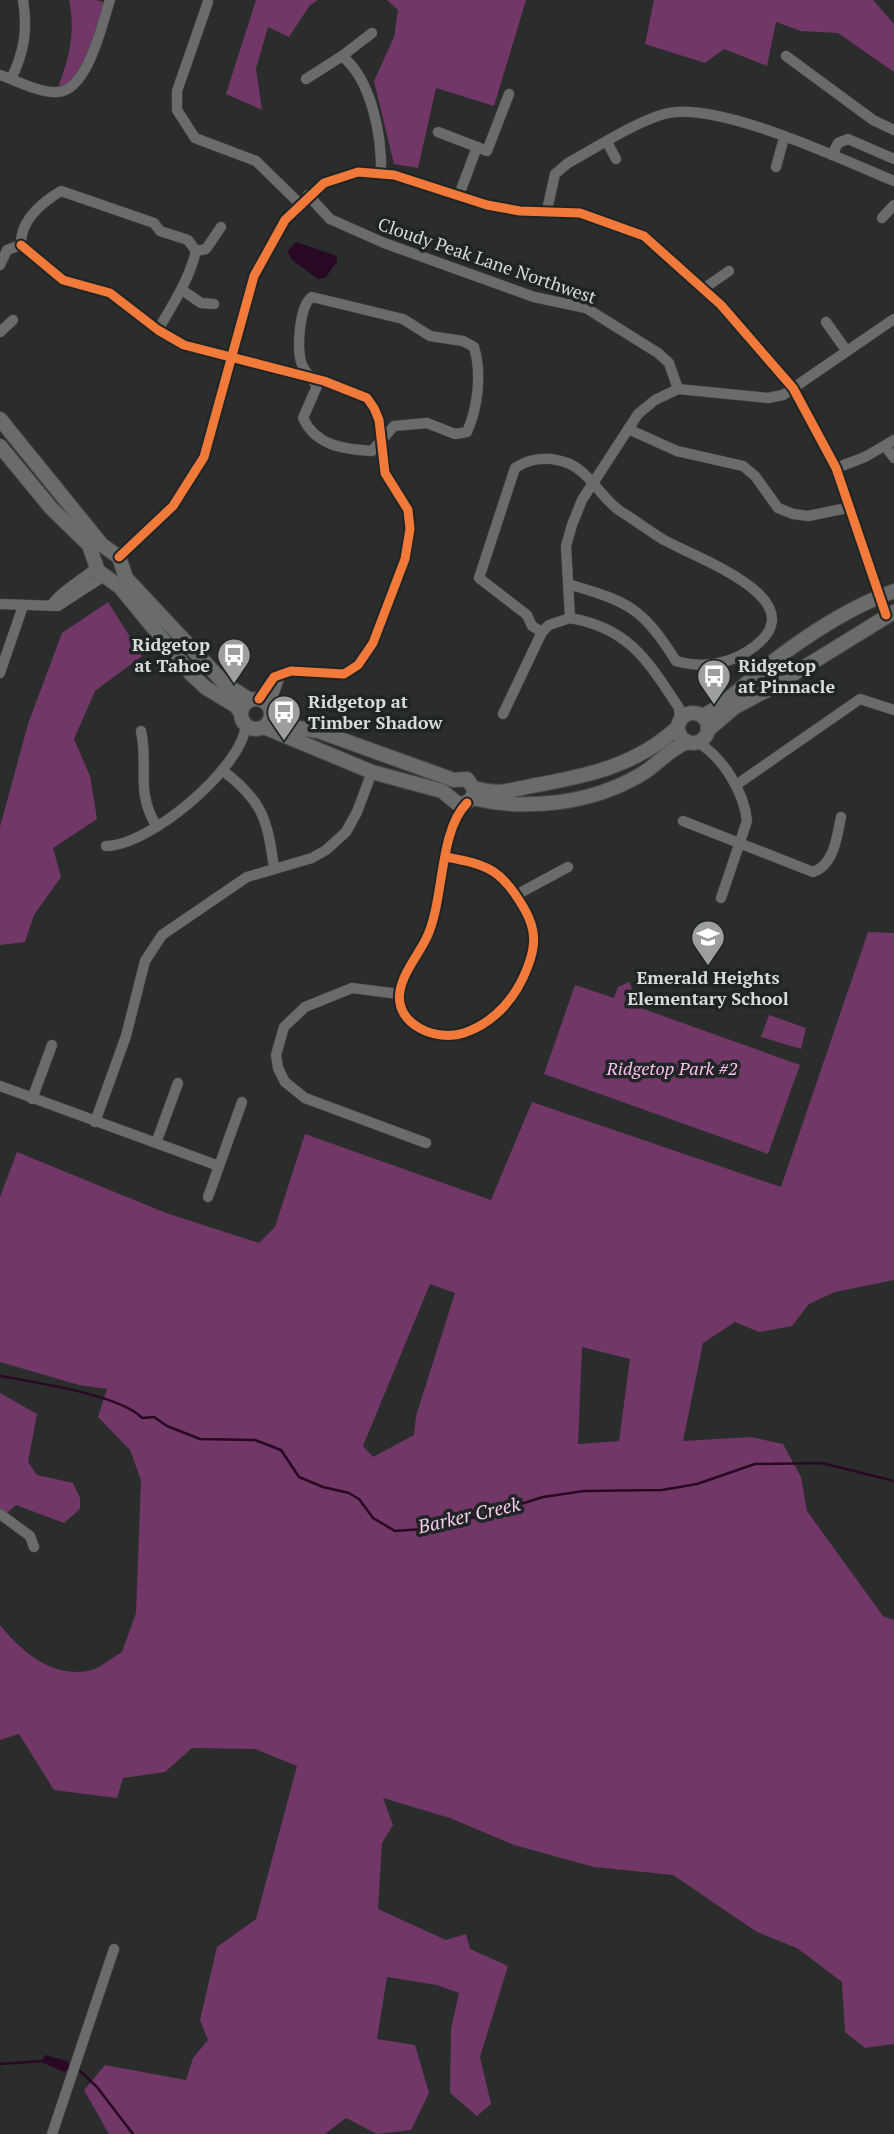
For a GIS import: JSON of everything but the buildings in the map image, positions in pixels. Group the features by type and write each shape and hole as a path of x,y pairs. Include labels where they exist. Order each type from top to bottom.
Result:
{"main road":[{"path":"0,419 108,565"},
{"path":"0,446 51,508 255,717 372,772 462,800 599,774 769,690 890,613"},
{"path":"694,728 767,666 811,636 887,593"},
{"path":"255,717 318,732 454,780 467,779 462,800"},
{"path":"454,780 449,787 462,800"}],"street":[{"path":"11,79 20,62 24,43 23,0"},
{"path":"0,75 55,92 75,85 88,65 110,0"},
{"path":"208,2 177,91 177,110 195,138 256,161 300,204"},
{"path":"306,79 372,33"},
{"path":"342,55 352,64 365,89 381,149 381,174"},
{"path":"786,56 862,113 894,130"},
{"path":"438,132 488,151 509,94"},
{"path":"547,210 555,174 568,163 664,114 686,112 717,115 832,155 894,181"},
{"path":"776,167 784,138"},
{"path":"832,155 838,143 848,139 894,159"},
{"path":"607,142 616,159"},
{"path":"459,195 477,147"},
{"path":"0,604 52,605 55,599 108,565 173,506 204,457 254,276 285,220 308,195 324,183 358,173 394,174 487,205 520,211 580,213 644,236 703,289 793,388 836,468 847,508 887,593 890,613"},
{"path":"21,245 28,221 37,209 61,191 154,223 160,230 188,240 196,251"},
{"name":"Cloudy Peak Lane Northwest","path":"308,195 330,219 384,243 534,296 586,309 658,353 669,363 678,389"},
{"path":"882,218 894,205"},
{"path":"196,251 206,249 220,227"},
{"path":"0,265 8,250 21,245"},
{"path":"21,245 63,280 110,293 158,330 184,345 311,377 367,398 379,419 386,472 408,510 410,529 405,559 373,643 358,665 344,674 291,671 274,677 255,717 209,788 126,845 106,846"},
{"path":"158,330 182,290 196,251"},
{"path":"703,289 729,271"},
{"path":"182,290 201,303 214,304"},
{"path":"312,297 396,317 430,336 463,341 474,347 477,379 474,416 467,432 455,434 427,423 394,426 382,441 372,451 355,450 326,443 310,433 303,418 317,386 301,363 301,312 304,303 312,297"},
{"path":"570,618 566,546 582,500 594,486 638,414 655,400 678,389 768,398 793,388 894,319"},
{"path":"0,331 13,320"},
{"path":"826,322 846,350"},
{"path":"628,429 677,451 743,466 755,476 778,508 793,514 808,516 847,508"},
{"path":"836,468 890,444 894,458"},
{"path":"542,632 532,626 527,615 479,578 507,483 514,468 528,460 544,458 569,464 583,473 606,501 663,539 746,582 760,596 771,614 771,628 765,638 746,652 717,664 690,665 677,661 647,618 628,605 570,585"},
{"path":"0,673 23,606"},
{"path":"503,714 542,632 549,625 570,618 607,628 627,641 645,657 736,785 747,821 721,898"},
{"path":"736,785 860,699 894,710"},
{"path":"141,731 146,762 143,796 156,825"},
{"path":"222,770 245,787 260,805 269,832 274,867"},
{"path":"96,1122 126,1036 141,974 153,947 168,929 247,877 312,858 338,840 357,812 372,772"},
{"path":"446,857 495,870 516,895 534,932 534,948 522,983 497,1014 466,1032 452,1035 418,1028 405,1016 399,994 429,934 446,857 462,800"},
{"path":"683,821 813,872 823,869 827,863 837,839 841,817"},
{"path":"516,895 568,867"},
{"path":"399,994 352,988 305,1007 288,1020 284,1027 278,1041 278,1068 285,1082 306,1098 426,1143"},
{"path":"32,1099 51,1045"},
{"path":"156,1143 178,1083"},
{"path":"0,1086 219,1166"},
{"path":"208,1198 242,1102"},
{"path":"0,1514 30,1536 34,1547"},
{"path":"52,2134 114,1949"}],"green space":[{"path":"69,0 96,0 109,4 81,79 57,90 70,46 72,24"},
{"path":"256,0 318,0 310,5 289,37 268,27 256,69 262,110 226,94"},
{"path":"387,0 526,0 494,106 436,88 418,168 394,164 374,81 394,37 398,10"},
{"path":"654,0 873,0 894,24 894,72 838,33 801,31 776,22 767,66 724,49 705,63 645,44"},
{"path":"108,602 142,656 95,691 74,739 90,776 97,819 53,848 61,877 34,915 25,942 0,945 0,827 28,724 62,633"},
{"path":"868,932 894,933 894,1280 835,1292 809,1304 792,1326 759,1332 735,1322 703,1343 683,1441 751,1437 783,1444 801,1477 807,1511 883,1616 894,1620 894,2044 865,2048 845,2032 842,1982 797,1948 757,1932 673,1875 594,1867 514,1845 450,1818 383,1798 393,1825 382,1843 378,1909 446,1940 466,1934 470,1949 508,1966 480,2057 491,2104 477,2116 450,2093 451,2029 459,1993 437,1985 387,1977 377,2039 415,2045 429,2093 411,2130 377,2134 346,2118 325,2134 109,2134 84,2090 105,2065 186,2080 193,2058 208,2040 200,2020 217,1947 256,1919 297,1766 255,1749 192,1748 165,1772 123,1778 117,1798 54,1790 19,1734 0,1740 0,1625 28,1653 62,1670 92,1670 122,1652 136,1613 141,1480 130,1450 98,1417 107,1389 79,1385 0,1362 0,1197 17,1152 166,1213 259,1243 275,1227 305,1134 491,1200 532,1102 781,1187","holes":["430,1284 455,1293 416,1416 414,1435 373,1457 363,1446","582,1347 630,1359 619,1441 578,1444"]},
{"name":"Ridgetop Park #2","path":"629,982 635,996 624,1002 800,1065 768,1154 544,1074 575,985 614,998 618,987"},
{"path":"769,1015 806,1028 801,1049 761,1037"},
{"path":"0,1393 37,1414 28,1462 37,1475 73,1483 80,1498 80,1509 64,1523 16,1505 0,1519"}],"shaded area":[{"path":"296,242 337,256 337,262 325,278 318,279 292,260 287,251"},
{"path":"45,2055 67,2061 71,2068 64,2072 41,2062"}],"waterway":[{"name":"Barker Creek","path":"0,1376 97,1396 131,1410 142,1418 154,1417 167,1426 200,1439 255,1440 281,1450 299,1477 323,1487 349,1493 359,1499 373,1518 395,1531 423,1529 489,1514 543,1497 584,1491 662,1490 697,1484 755,1464 822,1463 894,1481"},
{"path":"0,2064 44,2061"},
{"path":"80,2071 97,2087 133,2134"}],"cycle path":[{"path":"119,557 173,506 204,457 254,276 285,220 324,183 358,172 394,175 487,205 520,211 580,213 644,236 721,305 793,388 836,468 886,615"},
{"path":"21,245 63,280 110,293 158,330 184,345 324,381 367,398 374,408 379,420 385,473 408,510 410,529 405,559 373,643 358,665 344,674 291,671 274,677 259,699"},
{"path":"446,857 485,867 502,878 525,910 534,938 531,958 523,977 504,1007 486,1022 464,1033 453,1035 430,1033 410,1022 400,1003 400,991 432,923 451,831 467,803"}],"place":[{"name":"Ridgetop at Tahoe","path":"234,685"},
{"name":"Ridgetop at Pinnacle","path":"714,706"},
{"name":"Ridgetop at Timber Shadow","path":"284,742"},
{"name":"Emerald Heights Elementary School","path":"708,967"}]}
